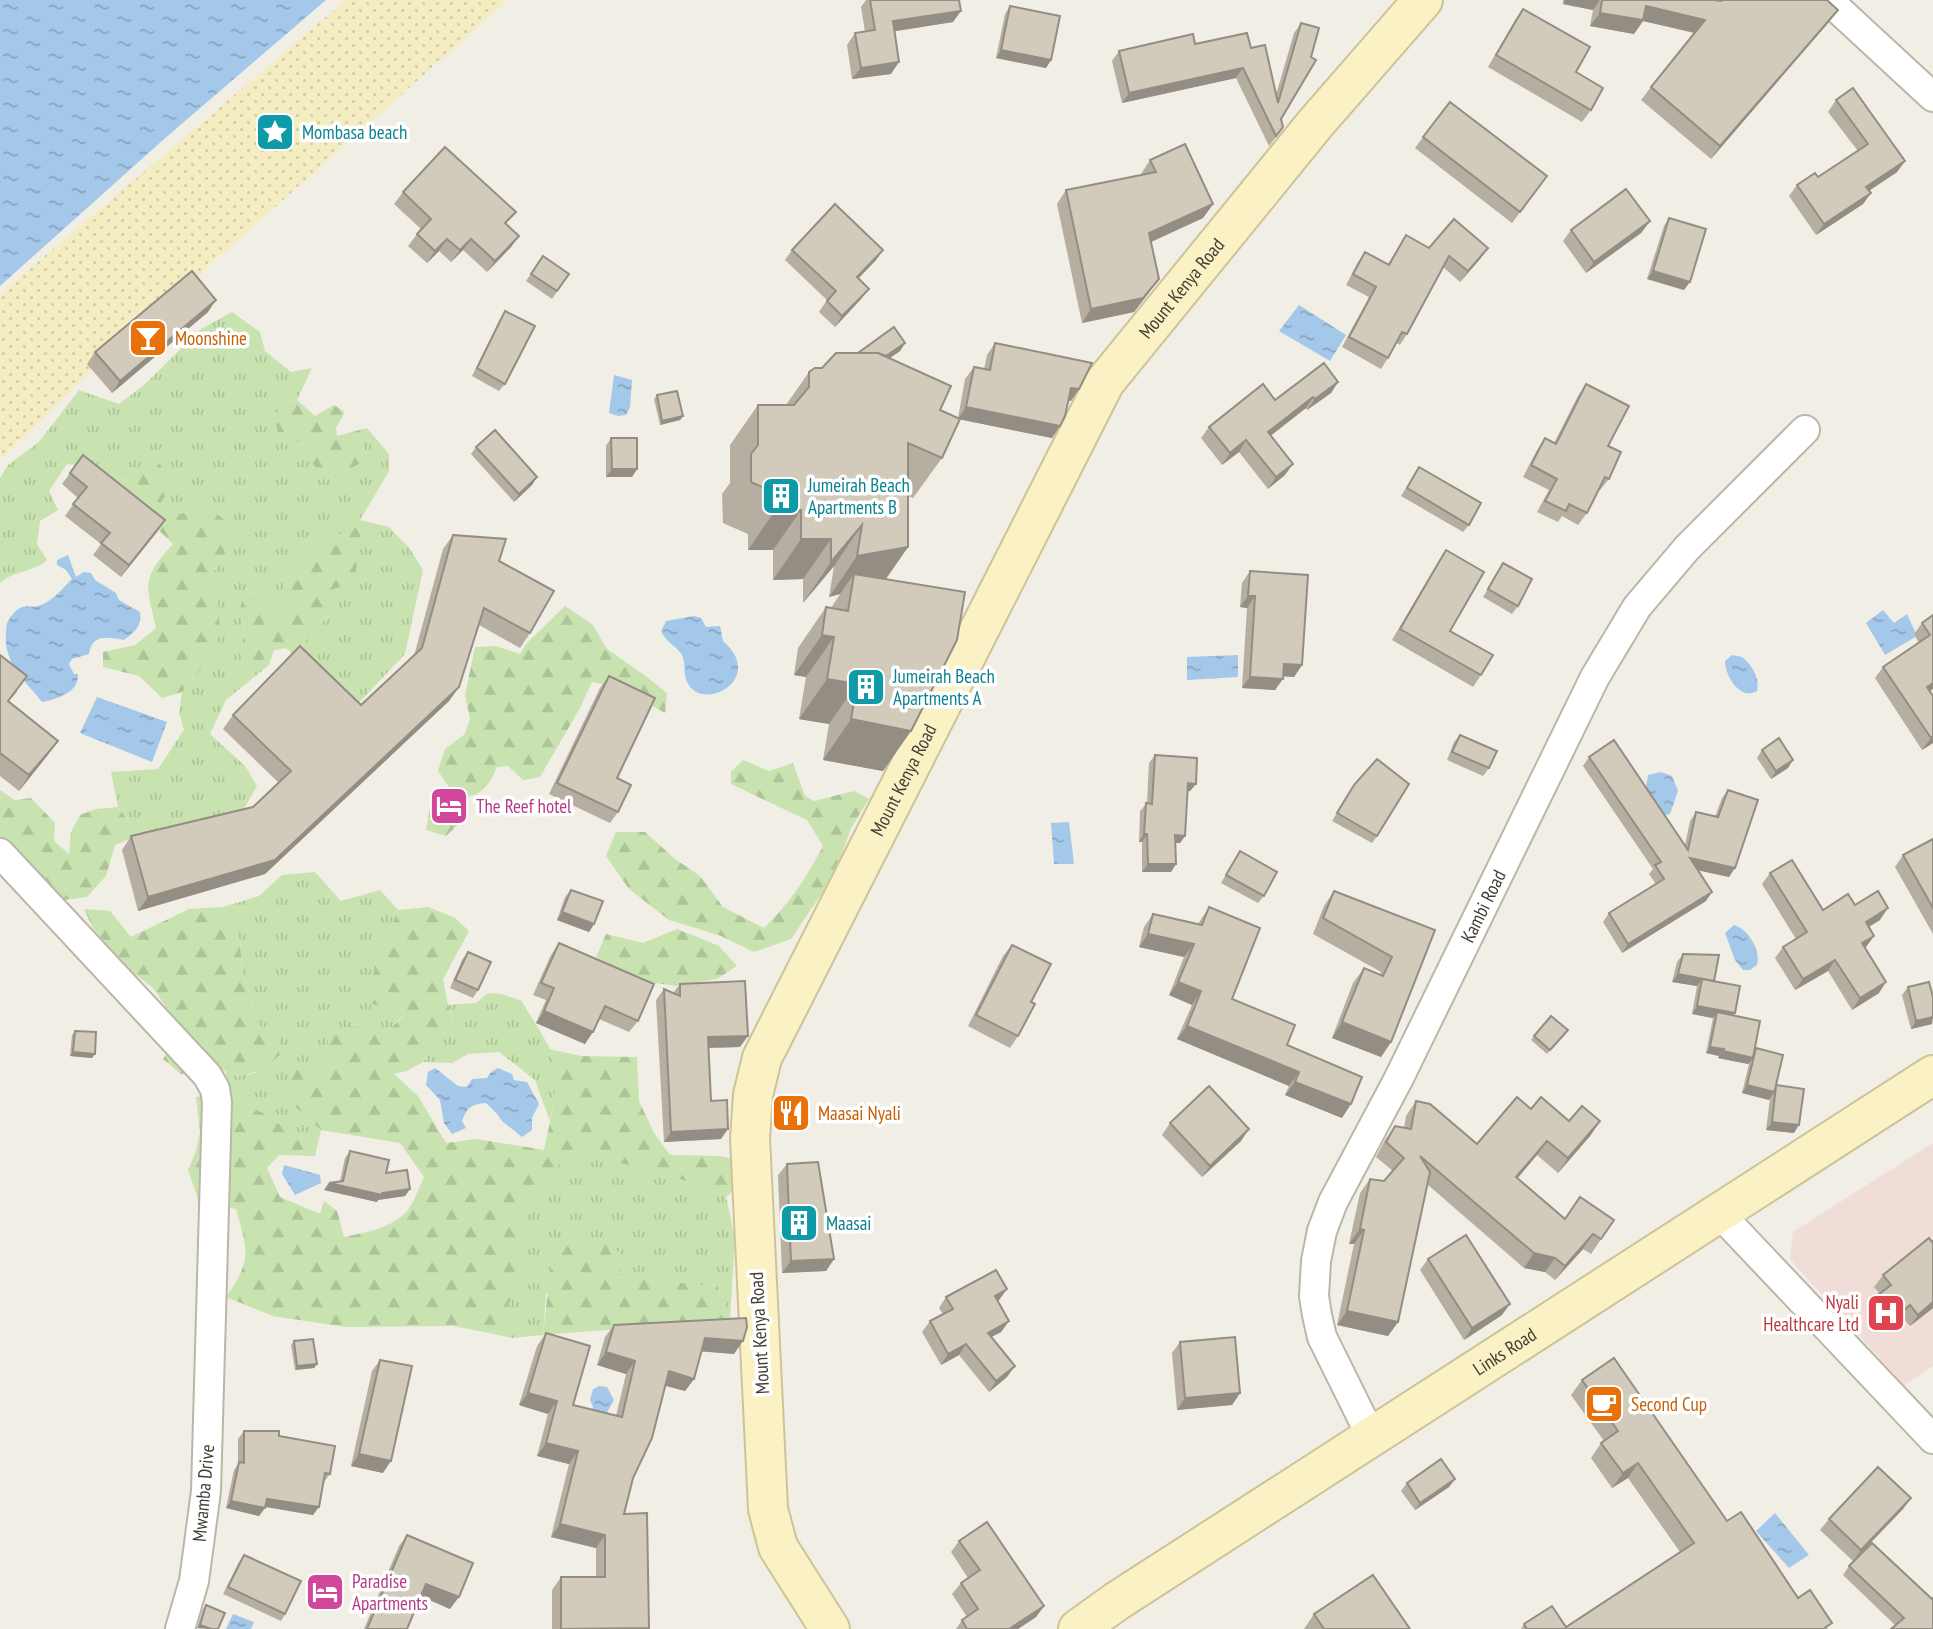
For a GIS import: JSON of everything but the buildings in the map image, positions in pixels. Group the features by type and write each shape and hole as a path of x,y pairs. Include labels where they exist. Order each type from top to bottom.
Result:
{"main road":[{"name":"Mount Kenya Road","path":"830,1629 778,1547 768,1509 750,1139 753,1095 762,1058 1105,382 1315,124 1423,0"},
{"name":"Links Road","path":"1078,1629 1129,1593 1718,1212 1933,1076"}],"street":[{"path":"1829,0 1933,97"},
{"name":"Kambi Road","path":"1372,1438 1330,1353 1317,1315 1314,1296 1316,1261 1322,1231 1333,1202 1404,1068 1595,677 1637,607 1687,548 1805,430"},
{"name":"Mwamba Drive","path":"0,853 207,1076 215,1089 217,1102 206,1491 194,1581 180,1629"},
{"path":"1718,1212 1933,1439"}],"shaded area":[{"name":"Nyali Healthcare Ltd","path":"1933,1143 1933,1366 1904,1385 1790,1259 1793,1232"}],"green space":[{"path":"232,312 260,332 265,351 291,372 312,368 297,400 284,404 279,432 307,446 311,461 366,454 360,441 367,428 389,454 389,471 360,520 389,527 410,549 423,570 405,654 352,710 286,648 301,646 339,604 327,591 354,582 355,569 287,599 287,617 246,589 240,609 244,634 240,654 252,665 269,665 226,700 210,734 245,766 257,786 241,814 139,835 118,807 111,772 158,769 184,730 179,713 182,692 197,675 218,598 211,576 227,550 211,509 165,516 162,501 140,487 105,472 67,464 49,491 58,510 40,521 37,544 47,560 0,583 0,478 8,465 39,442 79,390 119,404 143,386 201,329"},
{"path":"297,400 315,416 334,405 345,412 336,428 337,436 367,428 360,441 366,454 365,461 325,481 311,461 307,446 278,432 274,416 284,404"},
{"path":"158,461 172,483 162,501 165,516 211,509 233,527 227,550 211,576 218,598 220,635 197,675 182,692 162,698 139,676 103,667 103,652 135,645 156,628 149,583 155,566 173,544 95,468 112,465 119,478 138,484 138,469"},
{"path":"360,520 361,541 354,582 328,591 339,604 301,646 274,650 269,665 252,666 242,661 240,654 244,634 240,609 245,589 287,616 284,578 302,560"},
{"path":"565,606 593,625 607,649 667,693 665,713 621,688 592,682 540,777 523,780 508,766 497,767 485,788 464,797 465,818 446,836 426,830 431,803 449,787 438,771 445,749 465,734 470,719 465,695 475,647 496,646 520,654 527,643"},
{"path":"743,760 769,771 793,763 805,796 814,801 854,791 869,799 851,828 842,854 822,893 791,939 754,952 721,936 669,920 629,889 606,856 616,832 645,832 675,859 700,876 723,907 764,928 797,890 823,846 807,820 731,784 731,772"},
{"path":"0,790 15,800 31,798 55,823 54,841 69,854 71,832 80,815 96,809 118,807 139,835 115,845 106,876 87,897 64,900 39,878 19,853 0,840"},
{"path":"315,872 341,901 380,890 398,910 375,964 403,1016 386,1032 329,1038 323,1067 289,1101 321,1130 315,1156 273,1121 226,1095 226,1071 242,1075 256,1072 281,1054 276,1035 254,1022 251,998 242,972 240,940 223,907 259,896 282,875"},
{"path":"223,907 240,940 242,972 251,998 254,1022 276,1035 281,1054 264,1069 238,1077 225,1071 181,1074 163,1059 182,1032 154,989 124,965 93,928 84,909 110,911 131,937 189,909"},
{"path":"428,907 455,918 469,931 443,979 453,1020 423,1062 407,1071 394,1074 418,1096 446,1143 477,1139 544,1150 555,1086 549,1049 581,1056 637,1057 639,1101 654,1133 670,1155 720,1156 739,1160 737,1187 726,1197 667,1175 565,1153 544,1194 507,1206 521,1222 523,1283 510,1301 494,1334 454,1326 346,1327 273,1316 226,1297 244,1264 245,1246 236,1209 199,1202 188,1170 200,1132 196,1097 226,1095 263,1113 295,1135 315,1156 279,1155 267,1168 280,1197 320,1214 324,1201 337,1211 344,1237 389,1224 406,1213 412,1203 424,1177 400,1143 321,1130 289,1101 289,1071 323,1067 329,1038 349,1026 386,1032 403,1017 369,1002 375,964 398,910"},
{"path":"677,929 719,946 737,966 717,979 676,986 630,979 596,957 606,934 643,943"},
{"path":"488,993 522,1001 549,1046 556,1067 550,1121 535,1080 499,1052 468,1054 452,1063 423,1062 453,1020 448,1005 476,1003"},
{"path":"565,1152 667,1175 726,1197 735,1238 730,1320 717,1285 695,1287 663,1281 634,1281 618,1276 546,1294 543,1335 512,1338 494,1334 523,1282 507,1206 543,1194"},
{"path":"603,1238 623,1256 619,1277 717,1285 730,1320 543,1335 550,1272 567,1246"}],"sand":[{"name":"Mombasa beach","path":"346,0 508,0 90,372 0,460 0,294"}],"water":[{"path":"0,0 326,0 163,140 0,286"},
{"path":"1299,305 1346,335 1330,361 1279,331"},
{"path":"614,375 632,380 630,407 626,415 609,413"},
{"path":"68,555 76,577 84,572 91,573 95,580 116,593 119,600 140,612 140,621 124,640 101,638 93,643 89,654 72,659 69,664 74,674 78,674 75,686 60,697 42,702 20,676 10,658 6,637 7,623 19,608 36,607 48,602 72,579 66,570 57,565 57,560"},
{"path":"1883,610 1894,623 1907,614 1917,636 1885,655 1866,623"},
{"path":"694,616 701,618 706,627 720,626 723,641 735,655 738,668 735,679 727,688 717,693 695,691 687,682 682,655 661,631 666,621"},
{"path":"1238,655 1238,677 1187,680 1187,657"},
{"path":"1732,655 1742,657 1752,668 1757,681 1757,691 1745,693 1731,680 1725,661"},
{"path":"97,697 167,722 152,762 80,733"},
{"path":"1661,772 1672,776 1678,791 1670,814 1661,816 1645,794 1648,775"},
{"path":"1069,822 1074,864 1054,864 1051,823"},
{"path":"1734,925 1744,931 1755,947 1757,965 1750,970 1743,970 1735,960 1725,933"},
{"path":"435,1068 458,1086 467,1087 472,1079 487,1078 498,1068 512,1074 514,1080 527,1082 539,1104 532,1118 532,1130 522,1137 502,1121 486,1103 470,1108 462,1121 466,1128 452,1134 444,1123 440,1100 426,1085 428,1072"},
{"path":"284,1165 320,1175 321,1183 295,1195 282,1174"},
{"path":"599,1386 607,1387 614,1400 599,1426 591,1412 593,1407 590,1400 593,1389"},
{"path":"1775,1513 1809,1555 1789,1568 1756,1531"},
{"path":"233,1614 254,1622 251,1629 226,1629"}],"place":[{"name":"Mombasa beach","path":"275,132"},
{"name":"Moonshine","path":"148,338"},
{"name":"Jumeirah Beach Apartments B","path":"781,496"},
{"name":"Jumeirah Beach Apartments A","path":"866,687"},
{"name":"The Reef hotel","path":"449,806"},
{"name":"Maasai Nyali","path":"791,1113"},
{"name":"Maasai","path":"799,1223"},
{"name":"Nyali Healthcare Ltd","path":"1886,1313"},
{"name":"Second Cup","path":"1604,1404"},
{"name":"Paradise Apartments","path":"325,1592"}]}
